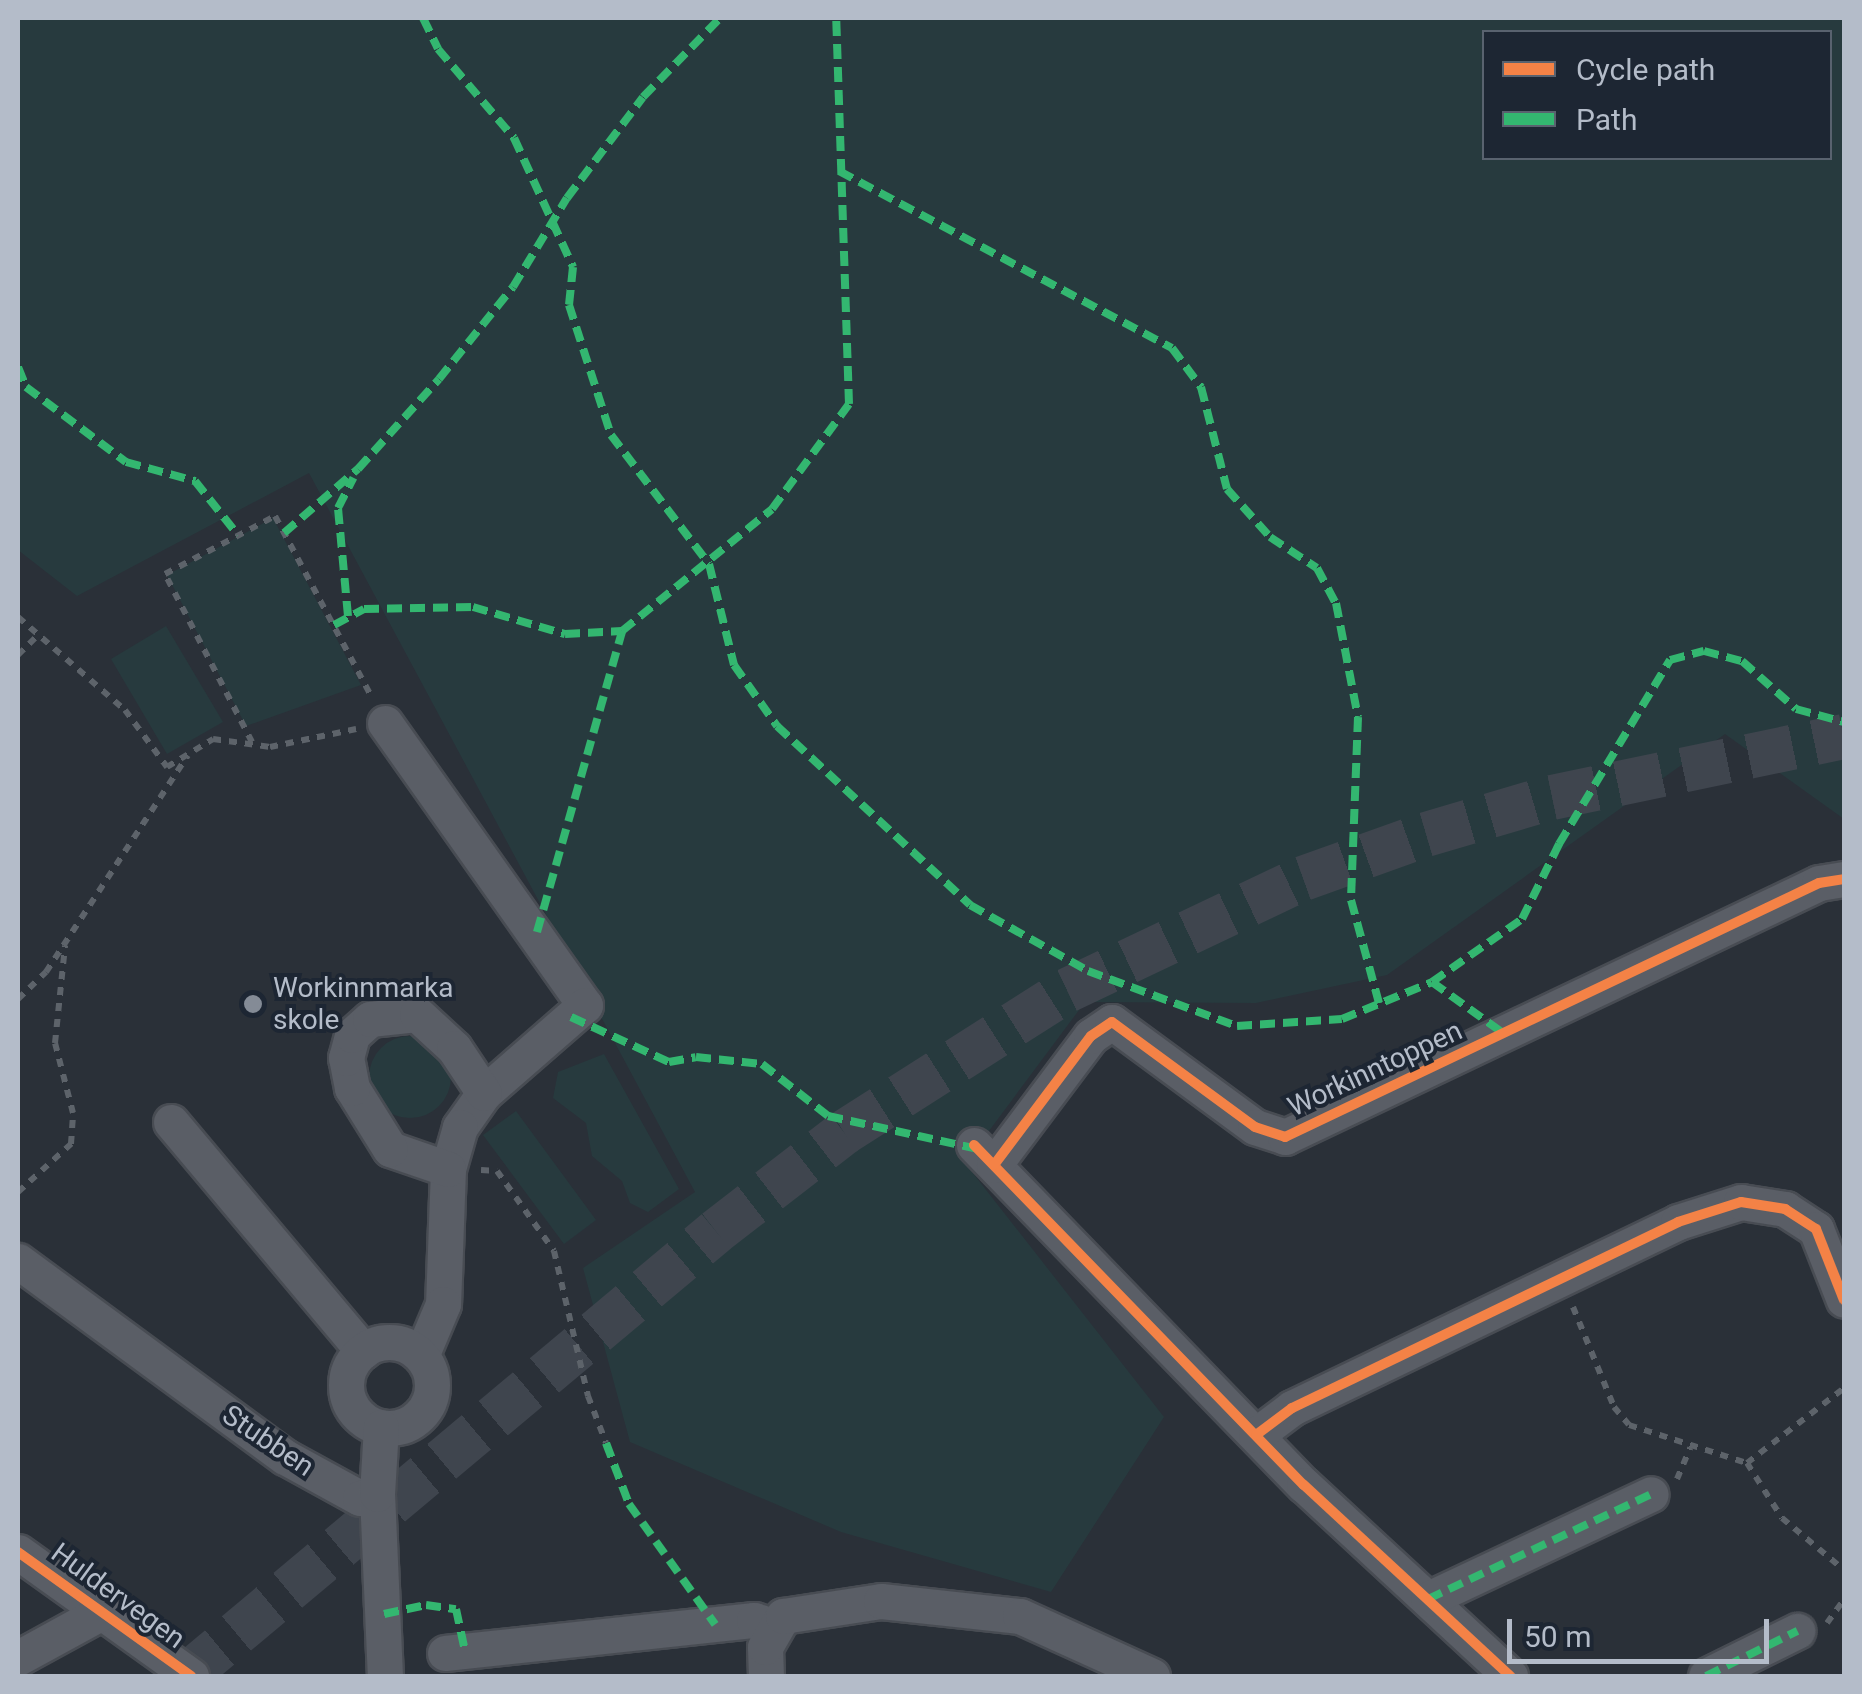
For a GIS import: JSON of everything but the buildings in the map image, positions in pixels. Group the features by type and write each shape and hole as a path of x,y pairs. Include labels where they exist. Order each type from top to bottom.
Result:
{"street":[{"path":"385,724 584,1005 484,1093 460,1127 448,1169 444,1304 421,1356"},
{"name":"Workinntoppen","path":"1256,1435 984,1155 1091,1036 1112,1022 1255,1127 1285,1137 1820,883 1844,879"},
{"path":"448,1169 390,1149 352,1088 346,1058 352,1036 370,1019 418,1014 454,1048 484,1093"},
{"path":"171,1122 363,1351"},
{"path":"1510,1676 1256,1435 1292,1408 1678,1222 1761,1202 1816,1229 1844,1300"},
{"name":"Stubben","path":"18,1262 285,1457 360,1498 377,1494"},
{"path":"386,1342 421,1356 432,1380 426,1406 407,1424 381,1427 357,1414 346,1388 363,1351 386,1342"},
{"path":"381,1427 377,1494 385,1676"},
{"path":"1428,1599 1651,1494"},
{"name":"Huldervegen","path":"18,1552 192,1676"},
{"path":"766,1676 765,1647 773,1626 782,1616 881,1601 1020,1616 1152,1676"},
{"path":"18,1658 102,1612"},
{"path":"445,1653 754,1620 773,1626"},
{"path":"1706,1676 1798,1631"}],"path":[{"path":"18,617 36,637 125,710 166,767 213,738 270,747 385,724 275,516 165,574 252,742"},
{"path":"18,654 36,637"},
{"path":"18,1000 65,944 189,753"},
{"path":"18,1192 70,1144 73,1112 55,1043 65,944"},
{"path":"448,1169 497,1170 554,1250 588,1396 606,1443"},
{"path":"1561,1279 1614,1407 1629,1425 1747,1464 1782,1518 1844,1570"},
{"path":"1747,1464 1844,1388"}],"green space":[{"path":"18,18 1844,18 1844,819 1725,734 1387,975 1256,1003 1085,1002 965,1163 1164,1417 1051,1592 841,1532 630,1442 583,1268 695,1192 309,473 77,596 18,550"},
{"path":"273,518 361,685 246,726 167,575"},
{"path":"166,626 223,722 167,754 111,659"},
{"path":"410,1036 426,1039 439,1048 448,1061 448,1093 439,1106 426,1115 410,1118 394,1115 381,1106 372,1093 369,1077 372,1061 381,1048 394,1039"},
{"path":"604,1054 679,1189 648,1212 630,1203 622,1181 592,1156 586,1123 553,1098 558,1072"},
{"path":"516,1111 596,1220 564,1244 483,1135"}],"tunnel":[{"path":"185,1676 716,1231 844,1132 1067,990 1303,878 1426,834 1552,797 1844,736"}],"marked path":[{"path":"423,18 438,49 514,138 573,267 569,305 611,435 709,564 734,665 777,726 970,905 1088,971 1237,1026 1342,1019 1432,982 1522,919 1559,844 1670,660 1704,651 1742,661 1796,709 1844,722"},
{"path":"284,533 358,469 439,379 513,287 567,198 643,97 720,18"},
{"path":"334,625 364,609 473,607 565,634 622,631 772,509 849,404 836,18"},
{"path":"839,171 1172,348 1201,387 1227,489 1270,537 1317,568 1336,603 1358,717 1351,900 1379,1003"},
{"path":"18,367 26,387 126,462 195,481 238,535"},
{"path":"348,616 338,508 353,478"},
{"path":"537,932 622,631"},
{"path":"1432,982 1503,1033"},
{"path":"571,1017 669,1062 696,1057 762,1064 828,1116 978,1149"},
{"path":"606,1443 629,1504 715,1624"},
{"path":"1428,1599 1651,1494"},
{"path":"384,1614 426,1605 456,1609 465,1651"},
{"path":"1706,1676 1797,1631"}],"cycle path":[{"path":"994,1165 1091,1036 1112,1022 1255,1127 1285,1137 1819,883 1844,879"},
{"path":"974,1145 1304,1485 1510,1676"},
{"path":"1256,1435 1292,1408 1678,1222 1741,1202 1785,1209 1816,1229 1844,1300"},
{"path":"18,1552 191,1676"}],"place":[{"name":"Workinnmarka skole","path":"253,1004"}]}
